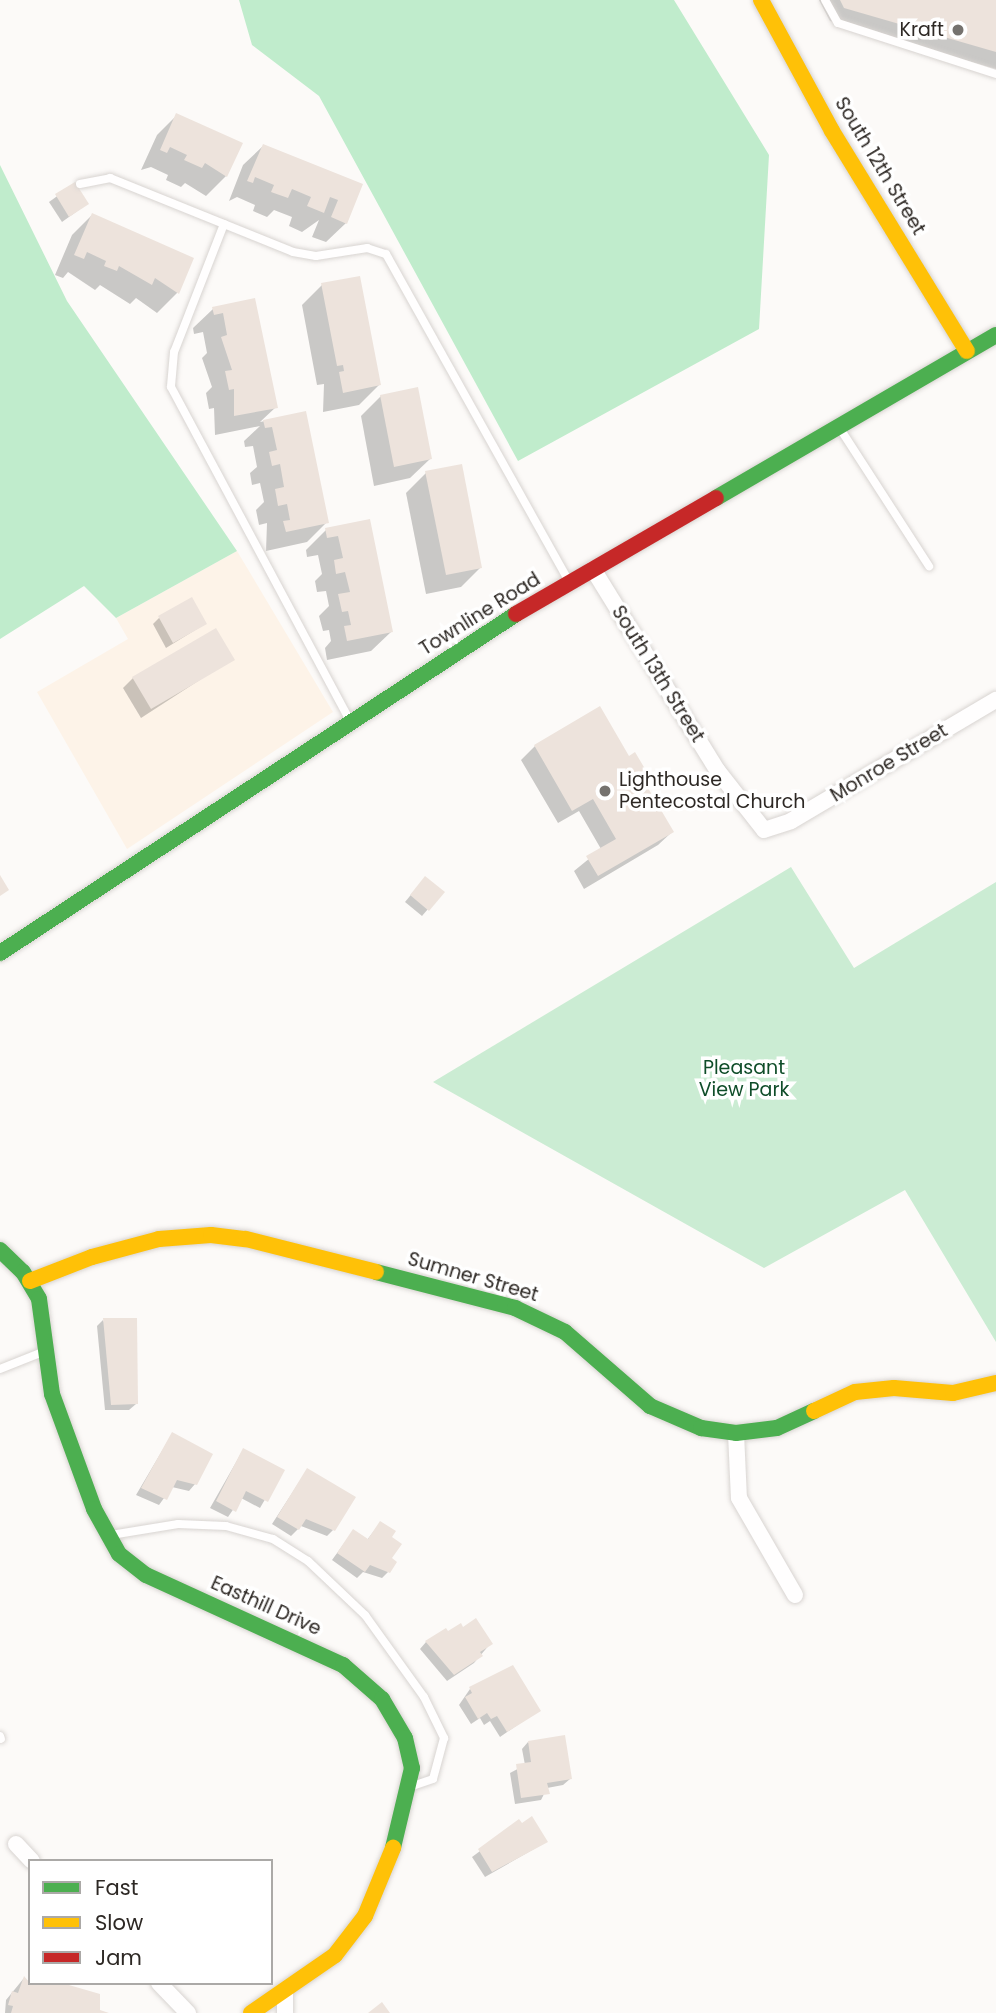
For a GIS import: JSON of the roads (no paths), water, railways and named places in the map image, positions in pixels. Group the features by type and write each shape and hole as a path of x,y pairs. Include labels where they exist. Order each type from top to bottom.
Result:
{"street":[{"name":"South 12th Street","path":"761,0 832,131 967,351"},
{"name":"Townline Road","path":"0,953 351,722 570,583 996,335"},
{"name":"South 13th Street","path":"593,569 755,824 764,830 782,826"},
{"name":"Monroe Street","path":"782,826 996,700"},
{"name":"Sumner Street","path":"30,1282 92,1256 159,1239 211,1235 246,1239 515,1308 565,1332 650,1406 701,1429 736,1433 776,1427 855,1392 894,1388 953,1393 996,1383"},
{"name":"Easthill Drive","path":"0,1250 30,1282 42,1312 52,1394 107,1535 126,1561 146,1575 301,1643 356,1675 382,1699 400,1725 411,1757 411,1787 398,1836 360,1923 335,1955 251,2013"},
{"path":"736,1433 739,1498 795,1595"},
{"path":"16,1844 30,1859"},
{"path":"161,1985 188,2013"},
{"path":"285,1992 285,2013"}],"lane":[{"path":"825,0 838,23 996,74"},
{"path":"80,184 110,178 293,252 316,256 367,248 386,254 570,583"},
{"path":"224,224 174,352 171,387 351,722"},
{"path":"838,426 929,566"},
{"path":"0,1369 46,1351"},
{"path":"107,1535 178,1524 226,1526 273,1539 308,1561 365,1615 424,1696 444,1738 433,1779 411,1787"}],"place":[{"name":"Kraft","path":"958,30"},
{"name":"Lighthouse Pentecostal Church","path":"605,791"}],"park label":[{"name":"Pleasant View Park","path":"744,1079"}]}
